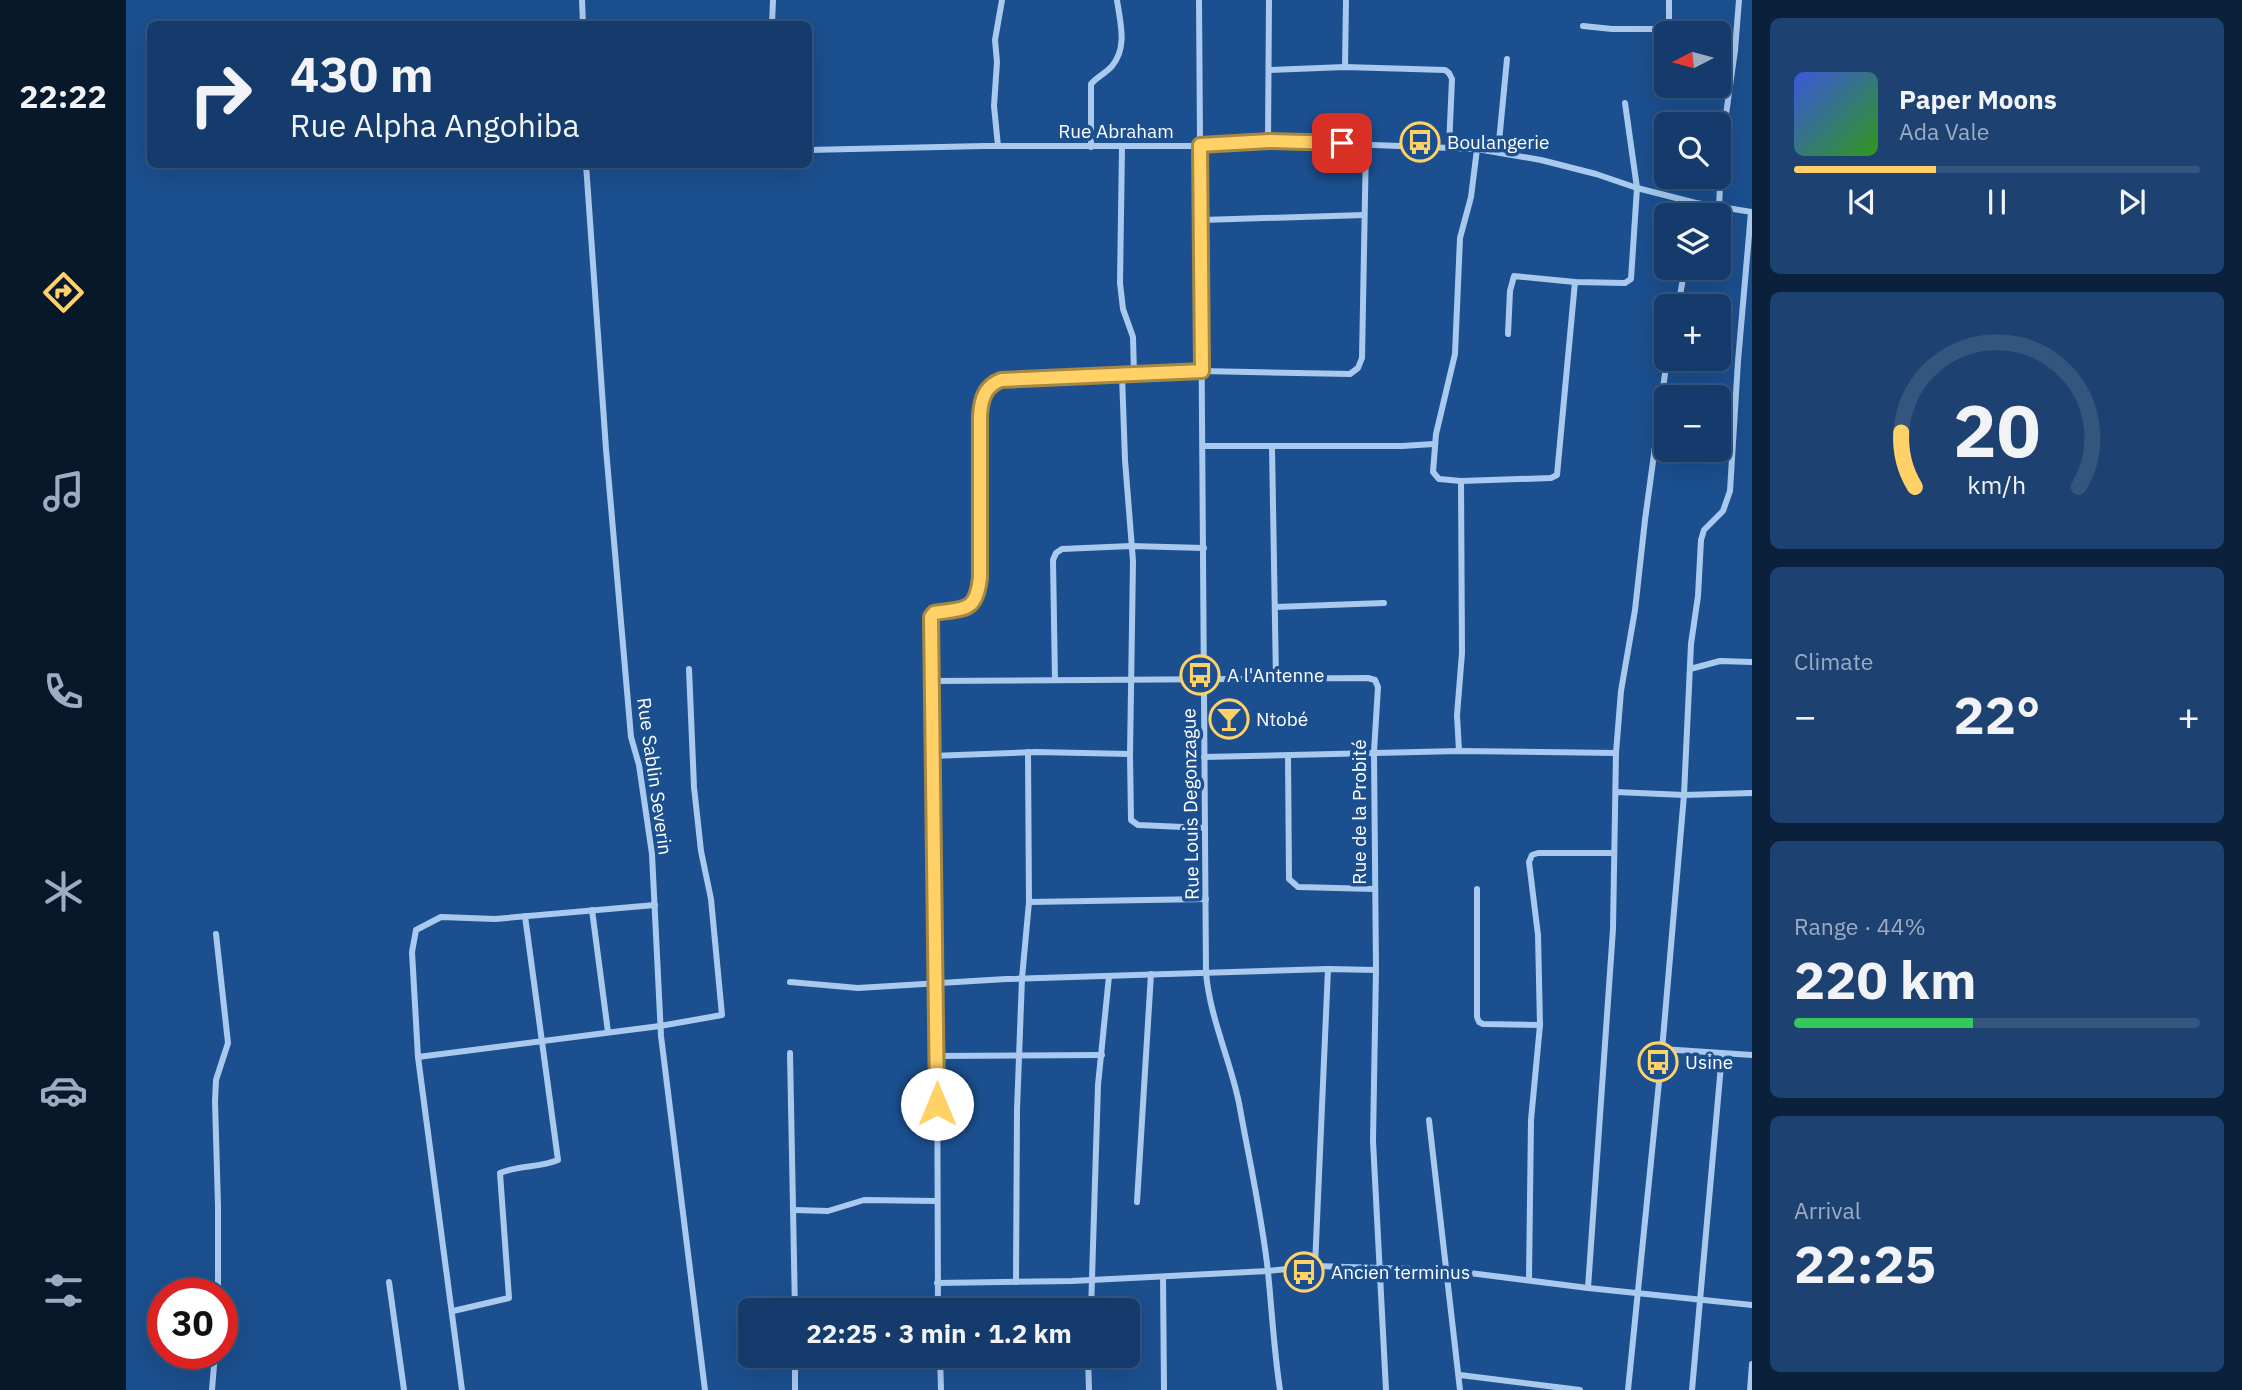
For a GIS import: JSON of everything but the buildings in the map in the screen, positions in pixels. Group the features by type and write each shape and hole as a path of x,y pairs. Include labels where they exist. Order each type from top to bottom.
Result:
{"street":[{"path":"582,0 583,21"},
{"path":"772,21 773,0"},
{"path":"998,146 994,106 997,62 995,40 1002,0"},
{"path":"1091,147 1091,84 1110,69 1122,43 1117,0"},
{"name":"Rue Louis Degonzague","path":"1199,0 1206,973 1208,994 1238,1101 1268,1271 1280,1390"},
{"path":"1269,0 1269,141"},
{"path":"1345,67 1346,0"},
{"path":"1669,0 1670,21"},
{"path":"1719,203 1723,133 1739,0"},
{"path":"1583,26 1654,31"},
{"path":"1731,49 1735,50"},
{"path":"1498,152 1507,59"},
{"path":"1270,70 1345,67 1445,70 1452,79 1449,147"},
{"path":"1508,334 1510,291 1514,276 1575,282 1625,283 1631,279 1637,188 1625,103"},
{"name":"Rue Abraham","path":"812,150 998,146 1122,147 1269,141 1449,147 1498,152 1566,166 1696,203"},
{"path":"938,1298 931,617 934,613 970,605 977,598 980,578 981,403 990,384 1001,380 1202,371 1350,374 1358,368 1362,358 1366,144"},
{"path":"1122,147 1119,283 1123,309 1133,337 1134,374"},
{"path":"1477,149 1471,197 1460,238 1454,354 1434,444 1435,477 1461,481 1551,478 1557,475 1575,282"},
{"name":"Rue Sablin Severin","path":"586,168 607,463 631,737 639,765 652,853 660,1026 705,1390"},
{"name":"Rue Abraham","path":"1731,208 1751,212"},
{"path":"1628,1390 1684,795 1690,669 1701,540 1704,530 1723,511 1730,491 1751,212"},
{"path":"1202,220 1364,215"},
{"path":"1588,1288 1613,929 1616,753 1621,691 1635,610 1665,371"},
{"path":"1122,375 1133,561 1130,754 1132,820 1138,825 1205,828"},
{"path":"1203,446 1434,444"},
{"path":"1272,447 1276,679"},
{"path":"1459,751 1458,715 1462,653 1461,481"},
{"path":"1055,680 1053,560 1056,553 1062,549 1131,546 1204,548"},
{"path":"1275,607 1384,603"},
{"path":"1690,669 1720,661 1752,662"},
{"path":"418,1057 719,1017 723,1011 711,899 701,851 694,787 689,669"},
{"name":"Rue de la Probité","path":"930,681 1375,680 1378,687 1374,752 1376,970 1373,1141 1386,1390"},
{"path":"1204,757 1459,751 1616,753"},
{"path":"931,756 1028,752 1130,754"},
{"path":"1016,1282 1019,1056 1029,902 1028,752"},
{"path":"1288,755 1289,879 1298,887 1374,889"},
{"path":"1616,792 1684,795 1752,793"},
{"path":"1529,1279 1530,1131 1540,1025 1538,935 1532,904 1529,862 1532,855 1538,853 1614,853"},
{"path":"1477,889 1479,1022 1540,1025"},
{"path":"1029,902 1206,899"},
{"path":"462,1390 418,1057 413,936 416,930 441,917 495,919 655,905"},
{"path":"592,910 608,1032"},
{"path":"453,1311 509,1298 500,1173 558,1160 525,916"},
{"path":"216,934 228,1043 216,1080 215,1101 218,1278"},
{"path":"1315,1266 1328,969"},
{"path":"790,982 858,988 1022,978 1376,970"},
{"path":"1137,1202 1151,974"},
{"path":"1091,1298 1098,1085 1109,976"},
{"path":"1662,1049 1752,1055"},
{"path":"790,1053 795,1298"},
{"path":"1692,1390 1722,1054"},
{"path":"937,1056 1102,1055"},
{"path":"1429,1121 1461,1390"},
{"path":"794,1210 828,1211 864,1200 937,1200"},
{"path":"937,1283 1163,1277 1315,1266 1446,1270 1752,1305"},
{"path":"1163,1277 1164,1390"},
{"path":"389,1282 404,1390"},
{"path":"1750,1390 1752,1364"},
{"path":"795,1368 795,1390"},
{"path":"940,1368 941,1390"},
{"path":"1088,1368 1089,1390"},
{"path":"212,1390 214,1369"},
{"path":"1460,1376 1580,1390"}],"place":[{"name":"Boulangerie","path":"1420,142"},
{"name":"A l'Antenne","path":"1200,675"},
{"name":"Ntobé","path":"1229,719"},
{"name":"Usine","path":"1658,1062"},
{"name":"Ancien terminus","path":"1304,1272"}],"route":[{"path":"937,1104 931,617 934,613 970,605 977,598 980,578 980,416 985,393 990,384 1001,380 1202,371 1200,145 1269,141 1342,143"}]}
